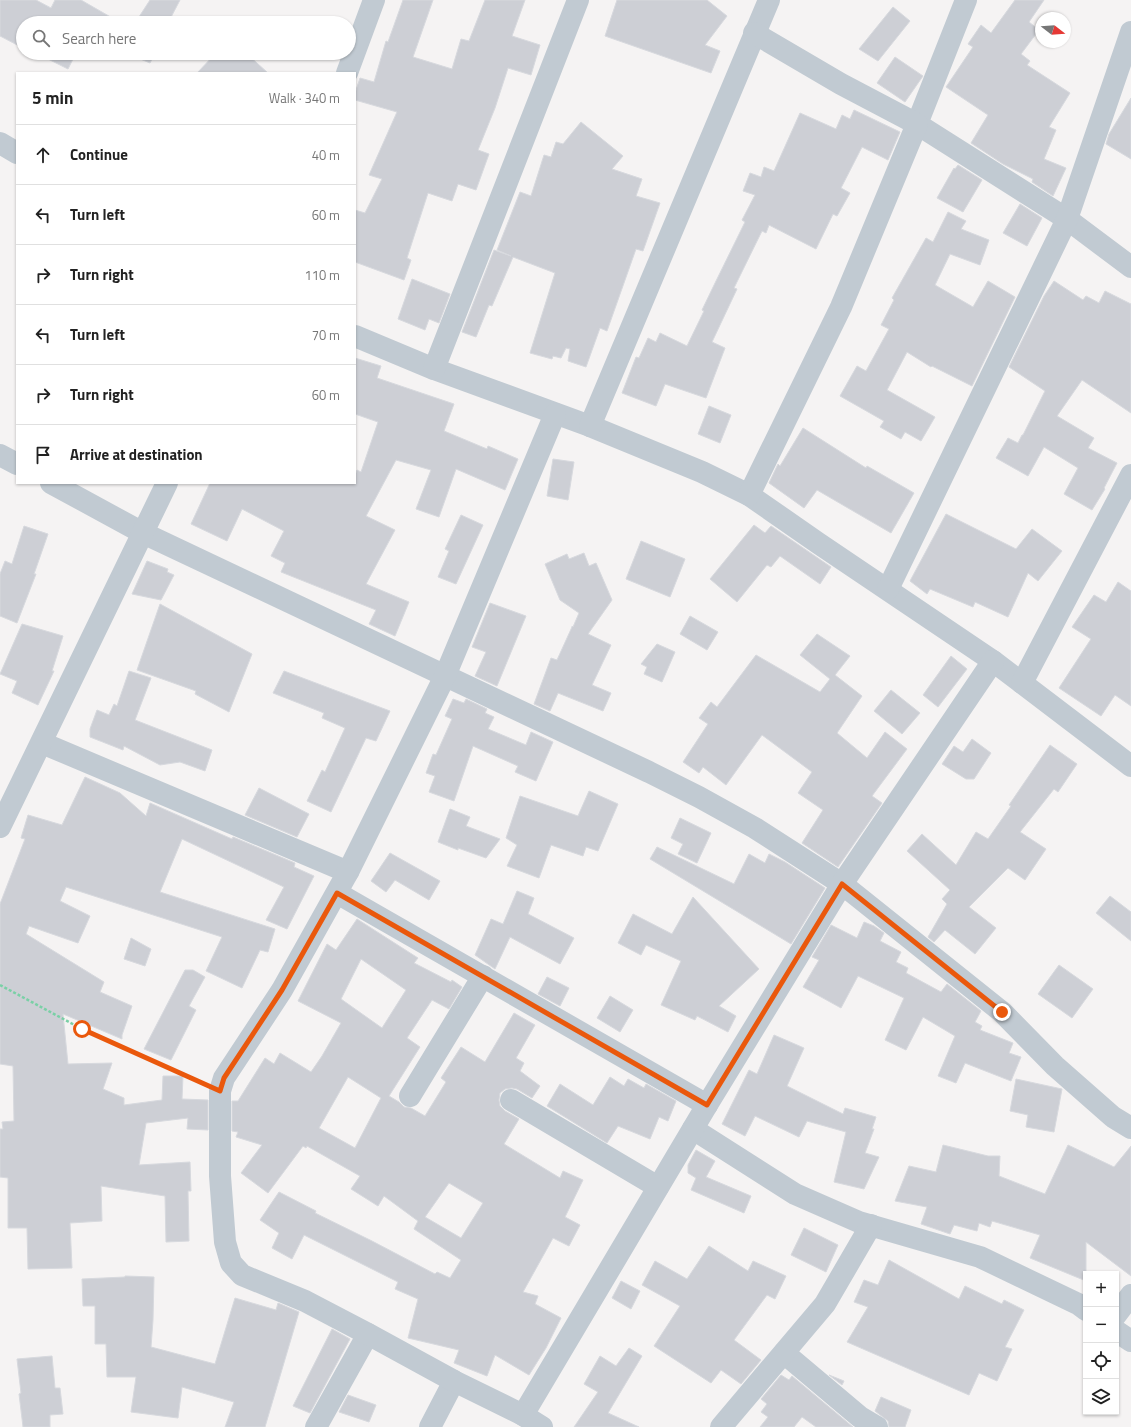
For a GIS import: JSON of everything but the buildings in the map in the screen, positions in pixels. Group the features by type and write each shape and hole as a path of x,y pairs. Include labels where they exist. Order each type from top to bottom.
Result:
{"street":[{"path":"356,49 374,0"},
{"path":"434,369 578,0"},
{"path":"590,426 769,0"},
{"path":"749,495 841,307 917,124 966,0"},
{"path":"888,589 1067,219 1131,32"},
{"path":"754,33 841,84 917,124 1067,219 1131,267"},
{"path":"347,72 352,60"},
{"path":"0,143 16,152"},
{"path":"356,336 434,369 590,426 702,472 749,495 993,661 1131,766"},
{"path":"542,1427 523,1414 454,1381 305,1301 242,1275 231,1263 225,1242 220,1176 220,1091 224,1078 282,990 337,893 445,676 555,414"},
{"path":"0,455 16,463"},
{"path":"1022,683 1131,475"},
{"path":"53,484 143,533 445,676 559,728 699,797 755,828 842,884 1002,1012 1055,1066 1113,1117 1131,1128"},
{"path":"0,827 167,484"},
{"path":"523,1414 707,1105 842,884 993,661"},
{"path":"42,743 348,872"},
{"path":"337,893 707,1105"},
{"path":"410,1096 482,976"},
{"path":"511,1100 658,1187"},
{"path":"693,1129 795,1194 859,1222 980,1257 1083,1308"},
{"path":"721,1427 825,1304 871,1225"},
{"path":"1119,1311 1131,1295"},
{"path":"1119,1333 1131,1342"},
{"path":"316,1427 368,1334"},
{"path":"784,1353 860,1417 877,1427"},
{"path":"430,1427 454,1381"}],"path":[{"path":"0,985 82,1029 220,1091"}],"route":[{"path":"82,1029 220,1091 224,1078 282,990 337,893 707,1105 842,884 1002,1012"}]}
